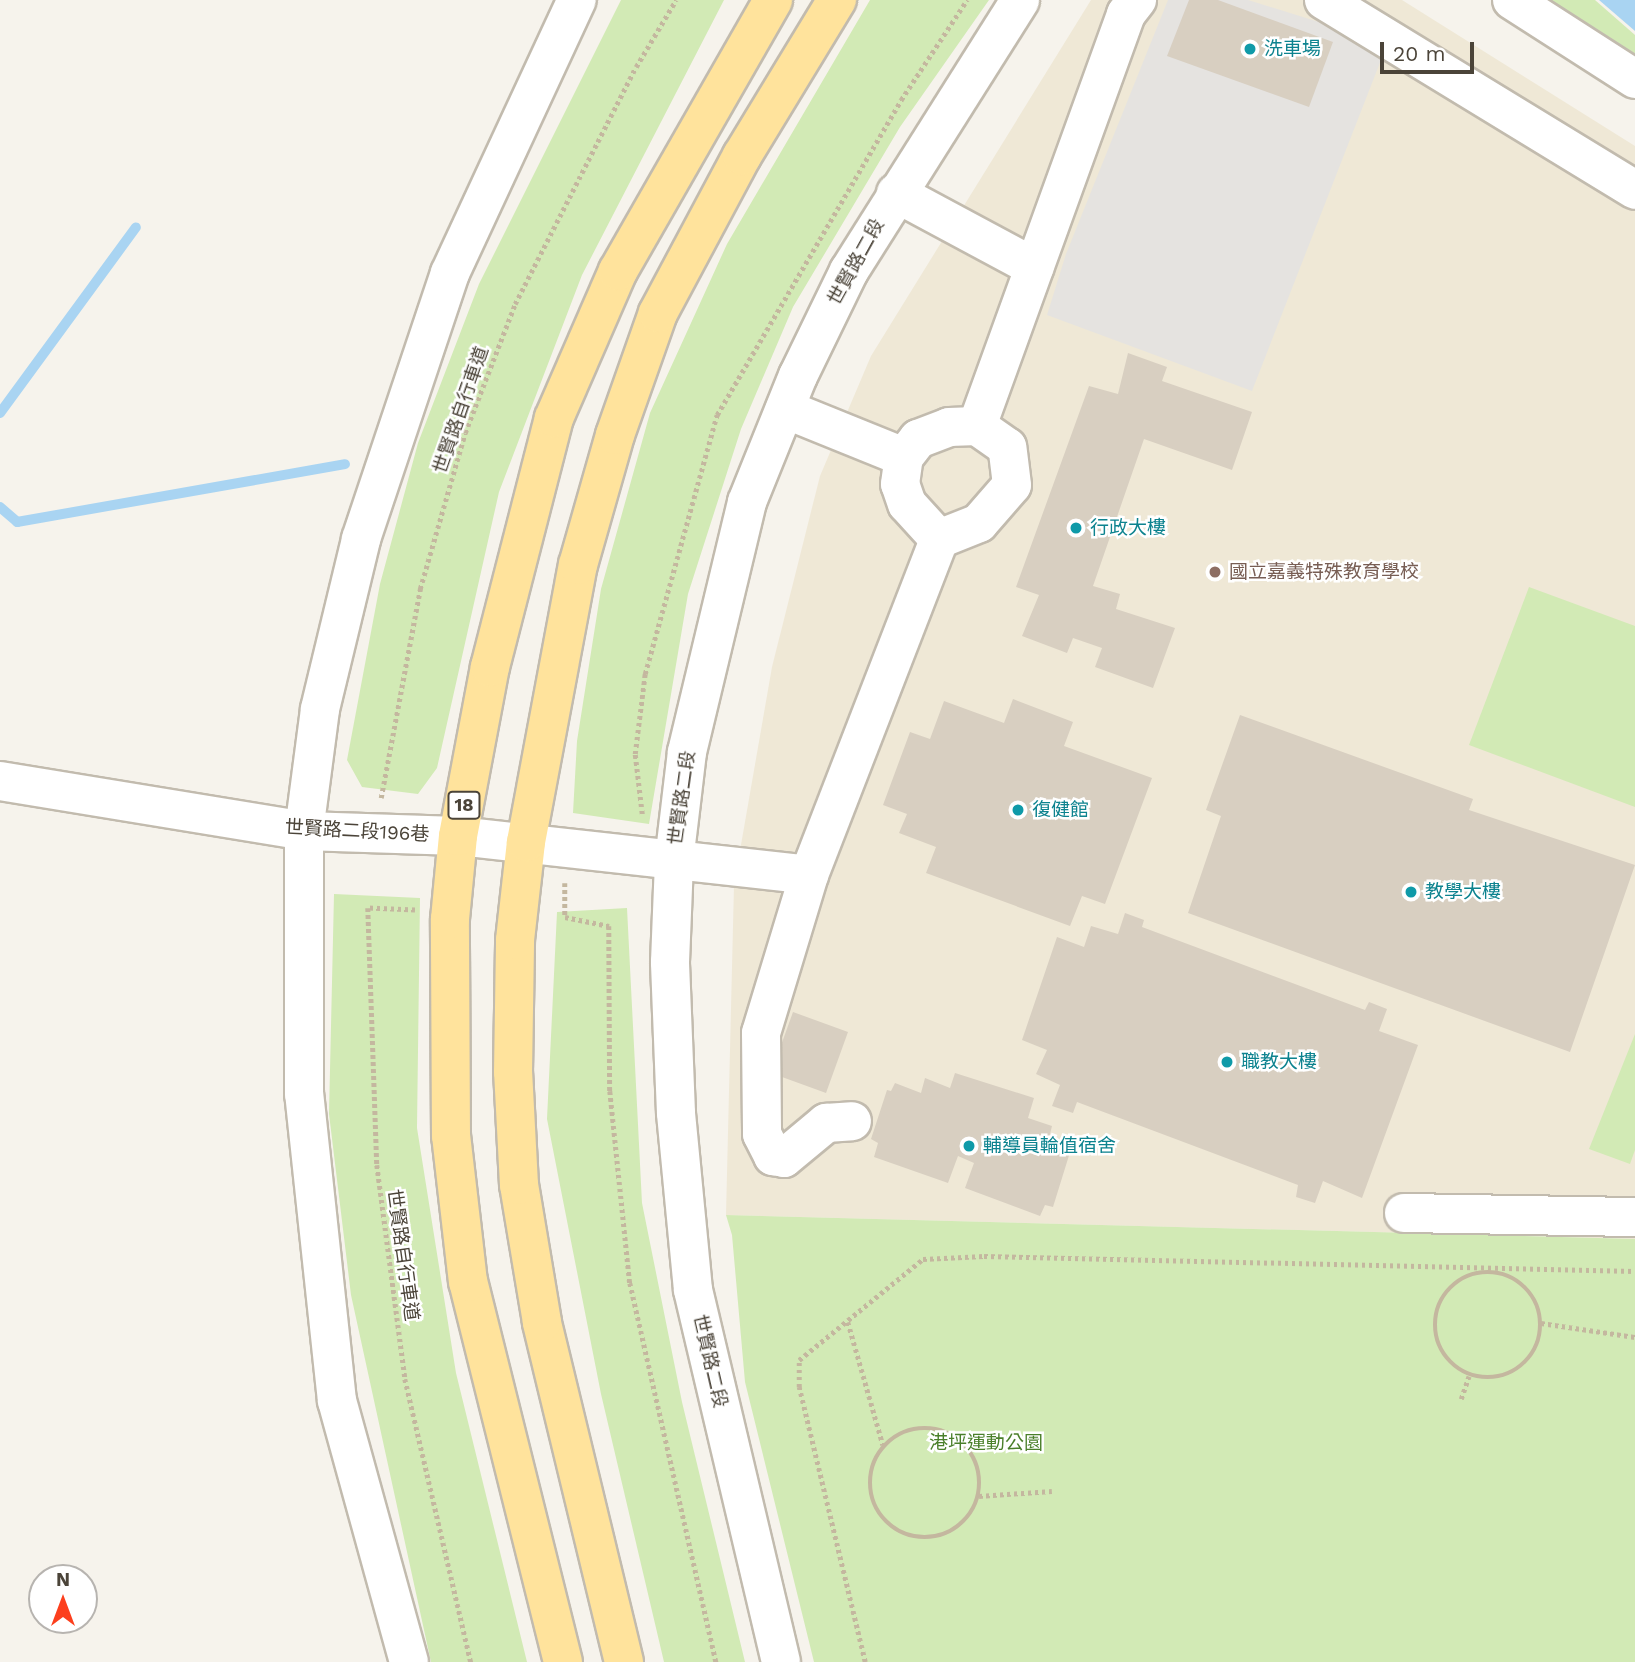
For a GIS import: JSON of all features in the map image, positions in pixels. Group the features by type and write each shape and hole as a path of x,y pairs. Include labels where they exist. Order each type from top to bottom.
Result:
{"main road":[{"name":"18","path":"563,1662 468,1282 451,1136 450,919 458,836 493,655 554,418 618,271 773,0"},
{"path":"624,1662 541,1322 519,1185 513,1072 515,940 526,842 578,565 615,435 658,313 742,156 837,0"}],"street":[{"path":"409,1662 337,1401 304,1094 304,831 320,709 361,539 450,273 577,0"},
{"name":"世賢路二段","path":"781,1662 693,1290 675,1085 670,962 674,861 687,752 747,502 785,409 849,271 896,192 1020,0"},
{"path":"976,426 1126,14 1138,0"},
{"path":"1324,0 1635,190"},
{"path":"1512,0 1635,79"},
{"path":"896,192 1034,267"},
{"path":"785,409 904,457"},
{"path":"852,1121 826,1123 784,1158 773,1156 762,1134 761,1033 809,876 939,539 979,523 1012,485 1007,447 976,426 949,427 918,439 904,457 900,484 906,504 939,539"},
{"name":"世賢路二段196巷","path":"0,781 304,831 458,836 526,842 809,876"},
{"path":"1404,1213 1635,1217"}],"path":[{"name":"世賢路自行車道","path":"379,808 420,589 465,433 515,304 636,67 676,0"},
{"name":"世賢路自行車道","path":"419,910 368,908 377,1165 405,1379 471,1662"},
{"path":"565,916 609,926 610,1091 630,1283 716,1662"},
{"path":"864,1662 799,1387 799,1360 923,1259 1012,1257 1635,1271"},
{"path":"1482,1273 1516,1280 1538,1306 1541,1323 1539,1340 1520,1369 1504,1377 1469,1376 1442,1353 1435,1337 1434,1319 1450,1287 1482,1273"},
{"path":"848,1322 883,1445 869,1478 878,1513 891,1527 925,1538 943,1535 972,1513 979,1496 976,1460 951,1433 915,1428 883,1445"},
{"path":"1541,1323 1635,1337"},
{"path":"1461,1399 1469,1376"},
{"path":"979,1496 1052,1492"}],"shaded area":[{"name":"國立嘉義特殊教育學校","path":"1091,0 1402,0 1635,146 1635,1239 726,1215 734,885 772,667 820,476 871,356"},
{"path":"1168,0 1248,0 1338,28 1381,60 1252,391 1047,315 1066,254"}],"green space":[{"path":"621,0 724,0 582,275 499,492 437,768 418,794 362,787 347,760 380,584 418,443 479,284"},
{"path":"870,0 989,0 900,127 793,307 741,429 688,594 649,824 573,813 577,741 601,589 650,413 727,244"},
{"path":"1530,0 1595,0 1635,35 1635,65"},
{"path":"1529,587 1635,626 1635,807 1469,745"},
{"path":"334,894 420,898 417,1128 456,1373 527,1662 431,1662 351,1295 329,1114"},
{"path":"627,908 642,1203 682,1402 745,1662 664,1662 601,1394 547,1119 557,912"},
{"path":"1635,1034 1635,1150 1630,1164 1589,1149"},
{"name":"港坪運動公園","path":"726,1215 1635,1239 1635,1662 814,1662 745,1382 732,1235"}],"water":[{"path":"1599,0 1635,0 1635,31"}],"building":[{"name":"洗車場","path":"1189,0 1218,0 1333,42 1309,107 1167,56"},
{"name":"行政大樓","path":"1128,353 1167,367 1162,381 1252,412 1232,470 1144,439 1093,586 1120,594 1116,609 1175,628 1153,688 1095,667 1102,648 1073,638 1067,653 1022,636 1039,595 1016,587 1089,386 1118,394"},
{"name":"復健館","path":"1013,699 1073,722 1064,746 1152,778 1105,904 1082,896 1070,926 926,873 936,847 899,833 907,814 883,805 910,732 930,739 944,701 1004,723"},
{"name":"教學大樓","path":"1240,715 1473,799 1469,810 1635,865 1570,1052 1188,913 1221,816 1206,810"},
{"name":"職教大樓","path":"1125,913 1144,920 1142,927 1365,1010 1369,1002 1387,1009 1379,1031 1418,1045 1362,1198 1323,1181 1315,1203 1296,1197 1298,1185 1077,1102 1073,1113 1052,1106 1060,1085 1036,1074 1047,1050 1022,1040 1057,937 1084,947 1091,926 1118,934"},
{"path":"793,1012 848,1032 826,1093 771,1073"},
{"name":"輔導員輪值宿舍","path":"955,1073 1034,1098 1028,1118 1052,1126 1048,1142 1071,1149 1053,1207 1045,1205 1040,1216 965,1188 974,1163 958,1156 948,1183 874,1157 878,1143 871,1139 887,1090 891,1091 895,1083 921,1093 925,1078 950,1088"}],"waterway":[{"path":"0,413 136,227"},
{"path":"0,507 17,522 345,464"}],"place":[{"name":"洗車場","path":"1250,49"},
{"name":"行政大樓","path":"1076,528"},
{"name":"國立嘉義特殊教育學校","path":"1215,572"},
{"name":"復健館","path":"1018,810"},
{"name":"教學大樓","path":"1411,892"},
{"name":"職教大樓","path":"1227,1062"},
{"name":"輔導員輪值宿舍","path":"969,1146"}]}
